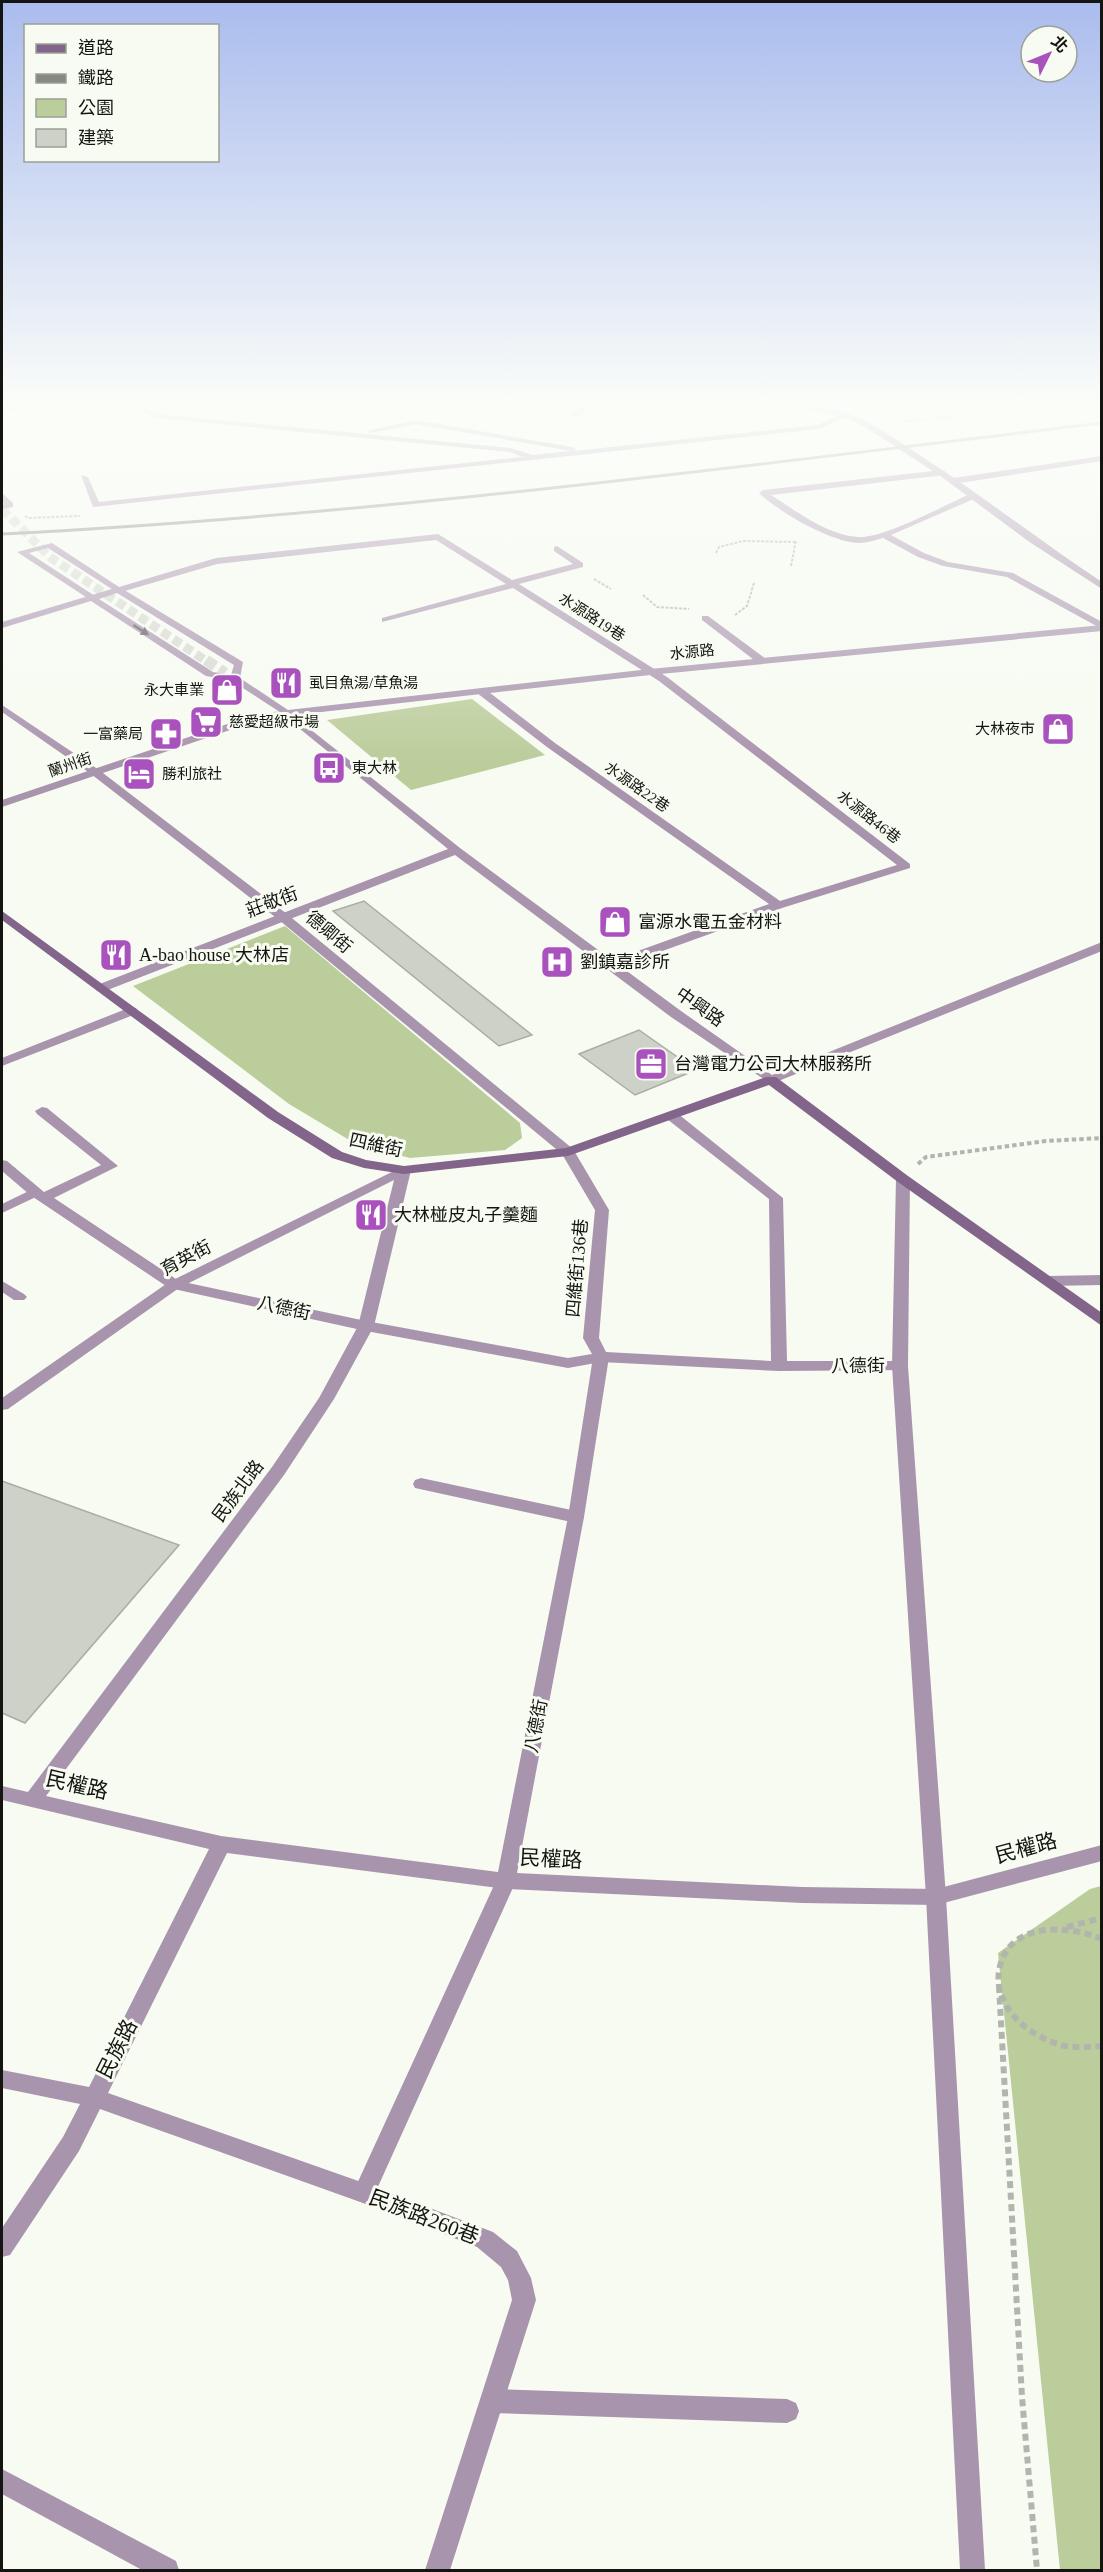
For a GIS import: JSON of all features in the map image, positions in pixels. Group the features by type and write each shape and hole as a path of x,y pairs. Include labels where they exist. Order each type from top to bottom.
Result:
{"main road":[{"name":"四維街","path":"2,915 273,1115 337,1155 364,1164 404,1170 463,1166 567,1152 771,1080"},
{"name":"中興路","path":"771,1080 903,1179 1101,1321"}],"street":[{"path":"815,524 856,540 884,535 909,524"},
{"path":"1013,524 1101,586"},
{"path":"884,535 921,555 946,564 1010,575 1101,627"},
{"name":"水源路19巷","path":"2,625 216,561 438,537 650,672"},
{"path":"49,545 118,590 238,664 235,679 210,674 22,552 49,545"},
{"path":"385,620 580,565 558,549"},
{"path":"705,618 762,661"},
{"name":"水源路","path":"286,713 650,672 1101,627"},
{"name":"水源路46巷","path":"611,965 778,905 906,866 663,679 650,672"},
{"name":"中興路","path":"225,673 286,713 456,850 676,1014 771,1080"},
{"name":"水源路22巷","path":"481,691 551,745 778,905"},
{"name":"德卿街","path":"2,708 95,772 283,917 567,1152"},
{"name":"蘭州街","path":"2,804 258,717 286,713"},
{"name":"莊敬街","path":"101,988 456,850"},
{"path":"771,1080 1101,946"},
{"path":"2,1062 131,1011"},
{"path":"2,1209 111,1166 42,1111"},
{"path":"672,1116 776,1198 779,1366"},
{"name":"四維街136巷","path":"567,1152 602,1210 591,1338 601,1357"},
{"name":"八德街","path":"2,1164 39,1194 174,1285 366,1326 568,1363 601,1357 779,1366 900,1366"},
{"name":"育英街","path":"2,1405 174,1285 404,1170"},
{"name":"民族北路","path":"33,1800 278,1471 326,1399 366,1326 404,1170"},
{"path":"903,1179 900,1366 936,1897 974,2571"},
{"path":"1048,1281 1101,1280"},
{"path":"2,1286 19,1296"},
{"name":"八德街","path":"364,2193 506,1881 576,1516 601,1357"},
{"path":"421,1484 576,1516"},
{"name":"民權路","path":"2,1793 221,1844 506,1881 802,1895 936,1897 1101,1853"},
{"name":"民族路","path":"2,2247 71,2144 221,1844"},
{"name":"民族路260巷","path":"2,2079 93,2097 364,2193 485,2239 508,2259 519,2278 524,2300 438,2571"},
{"path":"492,2401 787,2411"},
{"path":"2,2481 167,2571"}],"path":[{"path":"717,553 719,547 743,541 795,542"},
{"path":"903,1179 926,1157 1046,1141 1101,1138"},
{"path":"1064,1928 1101,1918"},
{"path":"1037,2571 1022,2397 999,1967 1007,1950 1021,1937 1041,1929 1064,1928 1087,1932 1101,1939"},
{"path":"999,1986 1006,2006 1021,2024 1041,2038 1064,2047 1089,2049 1101,2046"}],"green space":[{"path":"472,699 545,755 411,790 327,720"},
{"path":"285,926 520,1123 522,1138 505,1150 410,1158 356,1144 289,1104 133,986"},
{"path":"1101,1886 1101,2570 1060,2570 998,1953 1090,1889"}],"building":[{"path":"364,901 532,1035 499,1046 333,911"},
{"name":"台灣電力公司大林服務所","path":"639,1030 696,1070 635,1095 579,1054"},
{"path":"2,1481 179,1545 25,1723 2,1713"}],"tunnel":[{"path":"17,524 50,557 208,662"},
{"path":"206,660 225,673"}],"railway":[{"path":"2,534 165,524"}],"place":[{"name":"虱目魚湯/草魚湯","path":"286,683"},
{"name":"永大車業","path":"227,690"},
{"name":"慈愛超級市場","path":"206,722"},
{"name":"大林夜市","path":"1058,729"},
{"name":"一富藥局","path":"166,734"},
{"name":"東大林","path":"329,768"},
{"name":"勝利旅社","path":"139,774"},
{"name":"富源水電五金材料","path":"615,922"},
{"name":"A-bao house 大林店","path":"116,955"},
{"name":"劉鎮嘉診所","path":"557,962"},
{"name":"台灣電力公司大林服務所","path":"651,1064"},
{"name":"大林椪皮丸子羹麵","path":"371,1215"}]}
